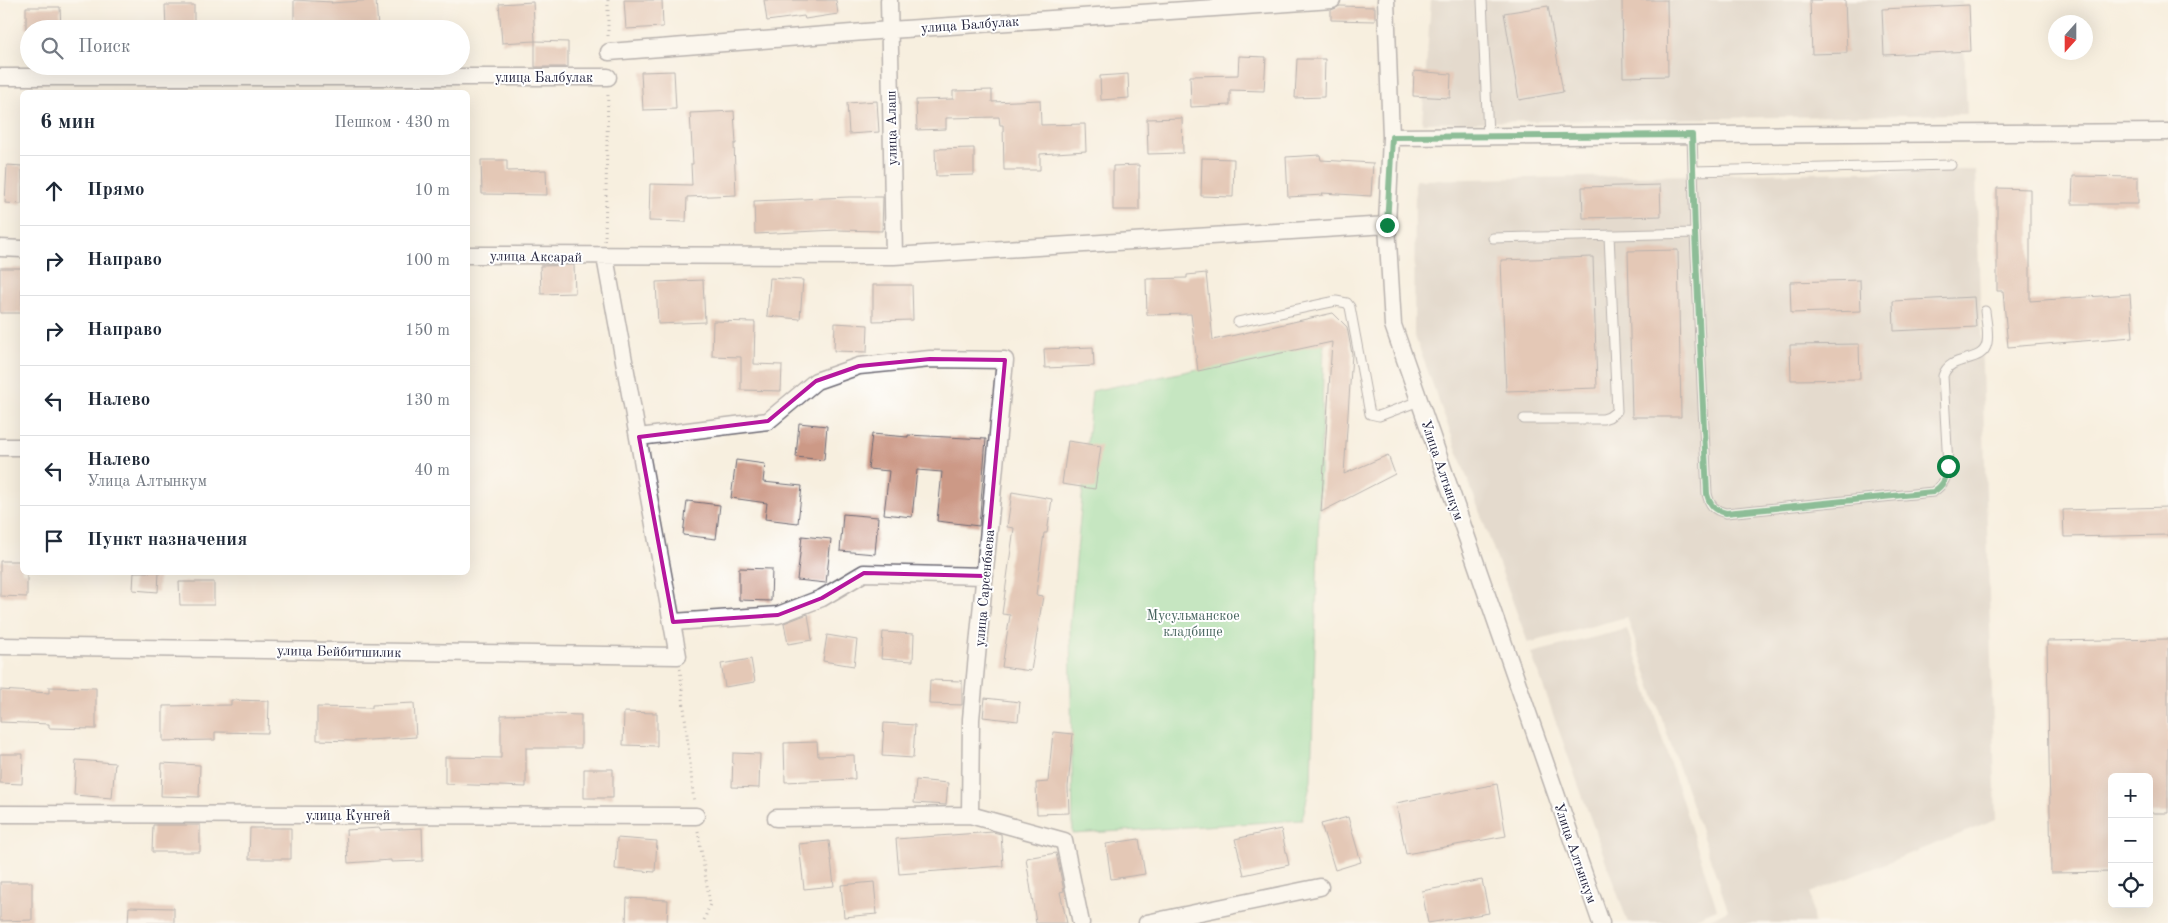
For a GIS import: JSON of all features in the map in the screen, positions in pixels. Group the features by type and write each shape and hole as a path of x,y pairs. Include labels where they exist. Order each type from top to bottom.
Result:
{"street":[{"name":"улица Алаш","path":"889,0 894,256"},
{"name":"улица Балбулак","path":"609,52 890,30 1332,0"},
{"name":"Улица Алтынкум","path":"1386,0 1392,137 1387,225 1393,325 1601,923"},
{"name":"улица Балбулак","path":"0,77 608,77"},
{"path":"1392,137 2168,132"},
{"name":"улица Аксарай","path":"470,255 605,257 894,256 1387,225"},
{"path":"0,248 20,248"},
{"path":"605,257 678,656"},
{"name":"улица Сарсенбаева","path":"639,437 768,421 816,381 859,366 930,359 1005,360 971,719 970,816"},
{"path":"0,447 20,447"},
{"path":"673,622 778,615 822,598 864,572 985,576"},
{"name":"улица Бейбитшилик","path":"0,646 678,656"},
{"name":"улица Кунгей","path":"0,814 696,816"},
{"path":"776,818 970,816 1064,841 1081,923"},
{"path":"1147,923 1320,887"}],"lane":[{"path":"1482,0 1488,136"},
{"path":"1692,135 1707,494 1709,503 1715,510 1726,513 1933,492 1942,486 1948,466 1943,376 1945,368 1978,356 1985,350 1987,342 1986,312"},
{"path":"1693,171 1951,165"},
{"path":"1493,238 1695,233"},
{"path":"1524,419 1603,419 1617,411 1609,235"},
{"path":"1238,322 1336,301 1347,303 1350,307 1370,414 1379,416 1419,401"}],"path":[{"path":"608,0 609,52"},
{"path":"605,257 608,77"},
{"path":"678,656 696,816 710,904 704,923"}],"highlighted area":[{"path":"930,359 1005,360 985,576 864,573 822,598 778,615 673,622 639,437 768,421 816,381 859,366"}],"shaded area":[{"path":"1431,0 1962,0 1967,114 1422,123"},
{"path":"1976,170 1996,820 1810,893 1814,923 1702,923 1728,910 1627,617 1528,643 1414,334 1415,180"},
{"path":"1627,629 1717,909 1684,923 1628,923 1531,653"}],"green space":[{"name":"Мусульманское кладбище","path":"1324,343 1311,781 1302,820 1073,834 1070,625 1092,391"}],"building":[{"path":"294,0 331,3 376,0 377,20 294,20"},
{"path":"624,0 662,0 663,27 626,29"},
{"path":"764,0 836,0 838,14 805,19 804,16 767,21"},
{"path":"1622,0 1667,0 1668,76 1623,77"},
{"path":"1810,0 1845,0 1847,53 1812,54"},
{"path":"533,2 535,41 502,43 499,4"},
{"path":"165,5 194,5 194,20 166,20"},
{"path":"1969,5 1971,51 1884,55 1882,9"},
{"path":"1340,6 1375,7 1375,21 1331,20 1331,10"},
{"path":"1548,6 1563,92 1519,100 1504,13"},
{"path":"26,7 60,7 61,20 26,20"},
{"path":"535,41 568,42 568,67 535,67"},
{"path":"1239,56 1266,57 1264,91 1230,90 1230,105 1191,107 1190,76 1238,75"},
{"path":"1297,59 1325,59 1324,97 1295,98"},
{"path":"674,71 676,109 643,110 641,72"},
{"path":"1414,71 1451,74 1450,98 1413,96"},
{"path":"1128,74 1129,98 1101,100 1100,76"},
{"path":"992,90 992,102 1040,100 1041,125 1085,124 1086,151 1040,154 1040,170 1004,170 1003,125 1000,125 999,117 946,118 946,129 917,130 916,100 953,99 953,91"},
{"path":"877,101 879,132 849,134 847,103"},
{"path":"734,111 736,195 687,197 686,222 649,221 650,184 692,185 691,164 693,164 690,113"},
{"path":"1182,118 1183,153 1148,154 1147,119"},
{"path":"974,148 974,175 936,176 935,149"},
{"path":"1320,155 1321,160 1373,163 1371,196 1322,193 1323,195 1288,197 1286,157"},
{"path":"1202,158 1234,159 1233,197 1201,196"},
{"path":"481,160 507,160 507,171 546,170 547,195 482,194"},
{"path":"7,165 20,166 20,204 5,203"},
{"path":"1139,165 1139,210 1113,210 1113,166"},
{"path":"2073,176 2138,177 2138,204 2072,204"},
{"path":"1660,185 1661,216 1583,218 1582,187"},
{"path":"1997,188 2030,189 2030,301 2130,294 2133,337 2008,347 2003,291 1997,291"},
{"path":"883,197 882,231 837,230 755,234 754,201"},
{"path":"1678,250 1681,417 1632,417 1628,251"},
{"path":"1593,257 1597,388 1506,391 1501,260"},
{"path":"574,265 575,293 541,294 540,266"},
{"path":"0,268 20,268 20,313 0,313"},
{"path":"1206,273 1213,340 1333,313 1347,327 1352,354 1344,474 1388,455 1395,474 1321,512 1332,342 1198,371 1191,314 1147,315 1146,279 1187,278 1187,275"},
{"path":"770,278 803,280 800,319 767,316"},
{"path":"703,280 705,322 658,324 656,282"},
{"path":"1860,280 1861,311 1791,313 1790,282"},
{"path":"873,285 912,285 913,320 873,321"},
{"path":"1974,297 1976,327 1894,331 1893,301"},
{"path":"713,321 755,322 754,364 782,365 781,391 741,390 741,357 712,356"},
{"path":"835,323 868,325 867,352 834,351"},
{"path":"1859,344 1860,379 1791,380 1790,345"},
{"path":"1093,347 1094,366 1045,368 1044,349"},
{"path":"799,423 827,426 824,460 796,457"},
{"path":"872,434 986,439 979,526 937,521 942,472 917,470 912,517 884,514 889,471 868,469"},
{"path":"1068,441 1101,446 1095,489 1062,484"},
{"path":"736,460 765,464 763,482 802,486 798,523 765,519 767,503 731,498"},
{"path":"1012,492 1052,499 1047,533 1044,533 1036,595 1043,596 1031,671 1002,667 1010,615 1002,614 1014,528 1007,527"},
{"path":"687,501 720,505 716,539 683,535"},
{"path":"2168,507 2168,535 2064,537 2063,510"},
{"path":"843,514 878,517 875,554 840,551"},
{"path":"802,536 831,539 826,583 797,580"},
{"path":"0,561 20,561 20,575 27,575 27,597 0,596"},
{"path":"739,568 772,569 771,601 739,600"},
{"path":"134,575 159,575 158,592 133,590"},
{"path":"179,582 214,582 214,605 180,605"},
{"path":"808,614 812,640 788,644 784,623"},
{"path":"883,632 914,634 913,661 881,659"},
{"path":"827,635 857,640 854,666 823,661"},
{"path":"2168,639 2168,813 2153,813 2153,773 2108,773 2108,872 2051,873 2047,641"},
{"path":"751,659 755,682 725,687 721,664"},
{"path":"930,680 962,681 962,705 929,704"},
{"path":"49,687 96,688 96,729 49,728 49,724 0,722 0,690 49,693"},
{"path":"985,698 1020,702 1018,721 983,717"},
{"path":"231,700 269,701 268,733 215,732 215,740 163,741 163,706 231,705"},
{"path":"414,703 416,737 354,741 317,740 317,707 372,708 372,705"},
{"path":"624,712 657,713 657,746 623,745"},
{"path":"501,715 581,715 581,748 526,748 526,787 445,784 445,757 501,758"},
{"path":"884,723 915,725 913,758 882,756"},
{"path":"1053,732 1073,734 1068,787 1069,813 1037,814 1036,783 1048,782"},
{"path":"817,742 818,756 854,755 855,779 785,782 784,743"},
{"path":"733,753 760,754 759,788 732,787"},
{"path":"0,754 23,754 22,784 0,783"},
{"path":"76,760 115,763 112,798 74,795"},
{"path":"162,763 200,765 199,797 161,796"},
{"path":"584,769 613,769 613,798 584,798"},
{"path":"916,780 948,783 946,805 914,803"},
{"path":"1497,784 1506,836 1406,854 1396,803"},
{"path":"1348,817 1361,862 1335,870 1321,824"},
{"path":"153,825 200,825 200,852 152,852"},
{"path":"250,828 291,828 291,859 249,859"},
{"path":"380,828 380,830 422,828 423,861 391,862 391,860 348,863 346,830"},
{"path":"1281,829 1289,865 1244,875 1235,839"},
{"path":"993,832 1001,834 1003,866 899,874 896,839"},
{"path":"617,838 657,841 655,872 615,869"},
{"path":"1139,839 1145,874 1111,879 1106,844"},
{"path":"829,841 834,886 804,889 799,844"},
{"path":"1056,853 1064,891 1060,892 1067,923 1036,923 1026,858"},
{"path":"1482,880 1489,913 1428,923 1422,891"},
{"path":"0,882 32,882 32,920 0,921"},
{"path":"874,882 877,914 844,917 841,885"},
{"path":"627,898 668,900 667,923 626,923"},
{"path":"129,907 174,908 174,923 128,923"}],"route":[{"path":"1387,225 1392,137 1692,135 1707,494 1709,503 1715,510 1726,513 1933,492 1942,486 1948,466"}]}
